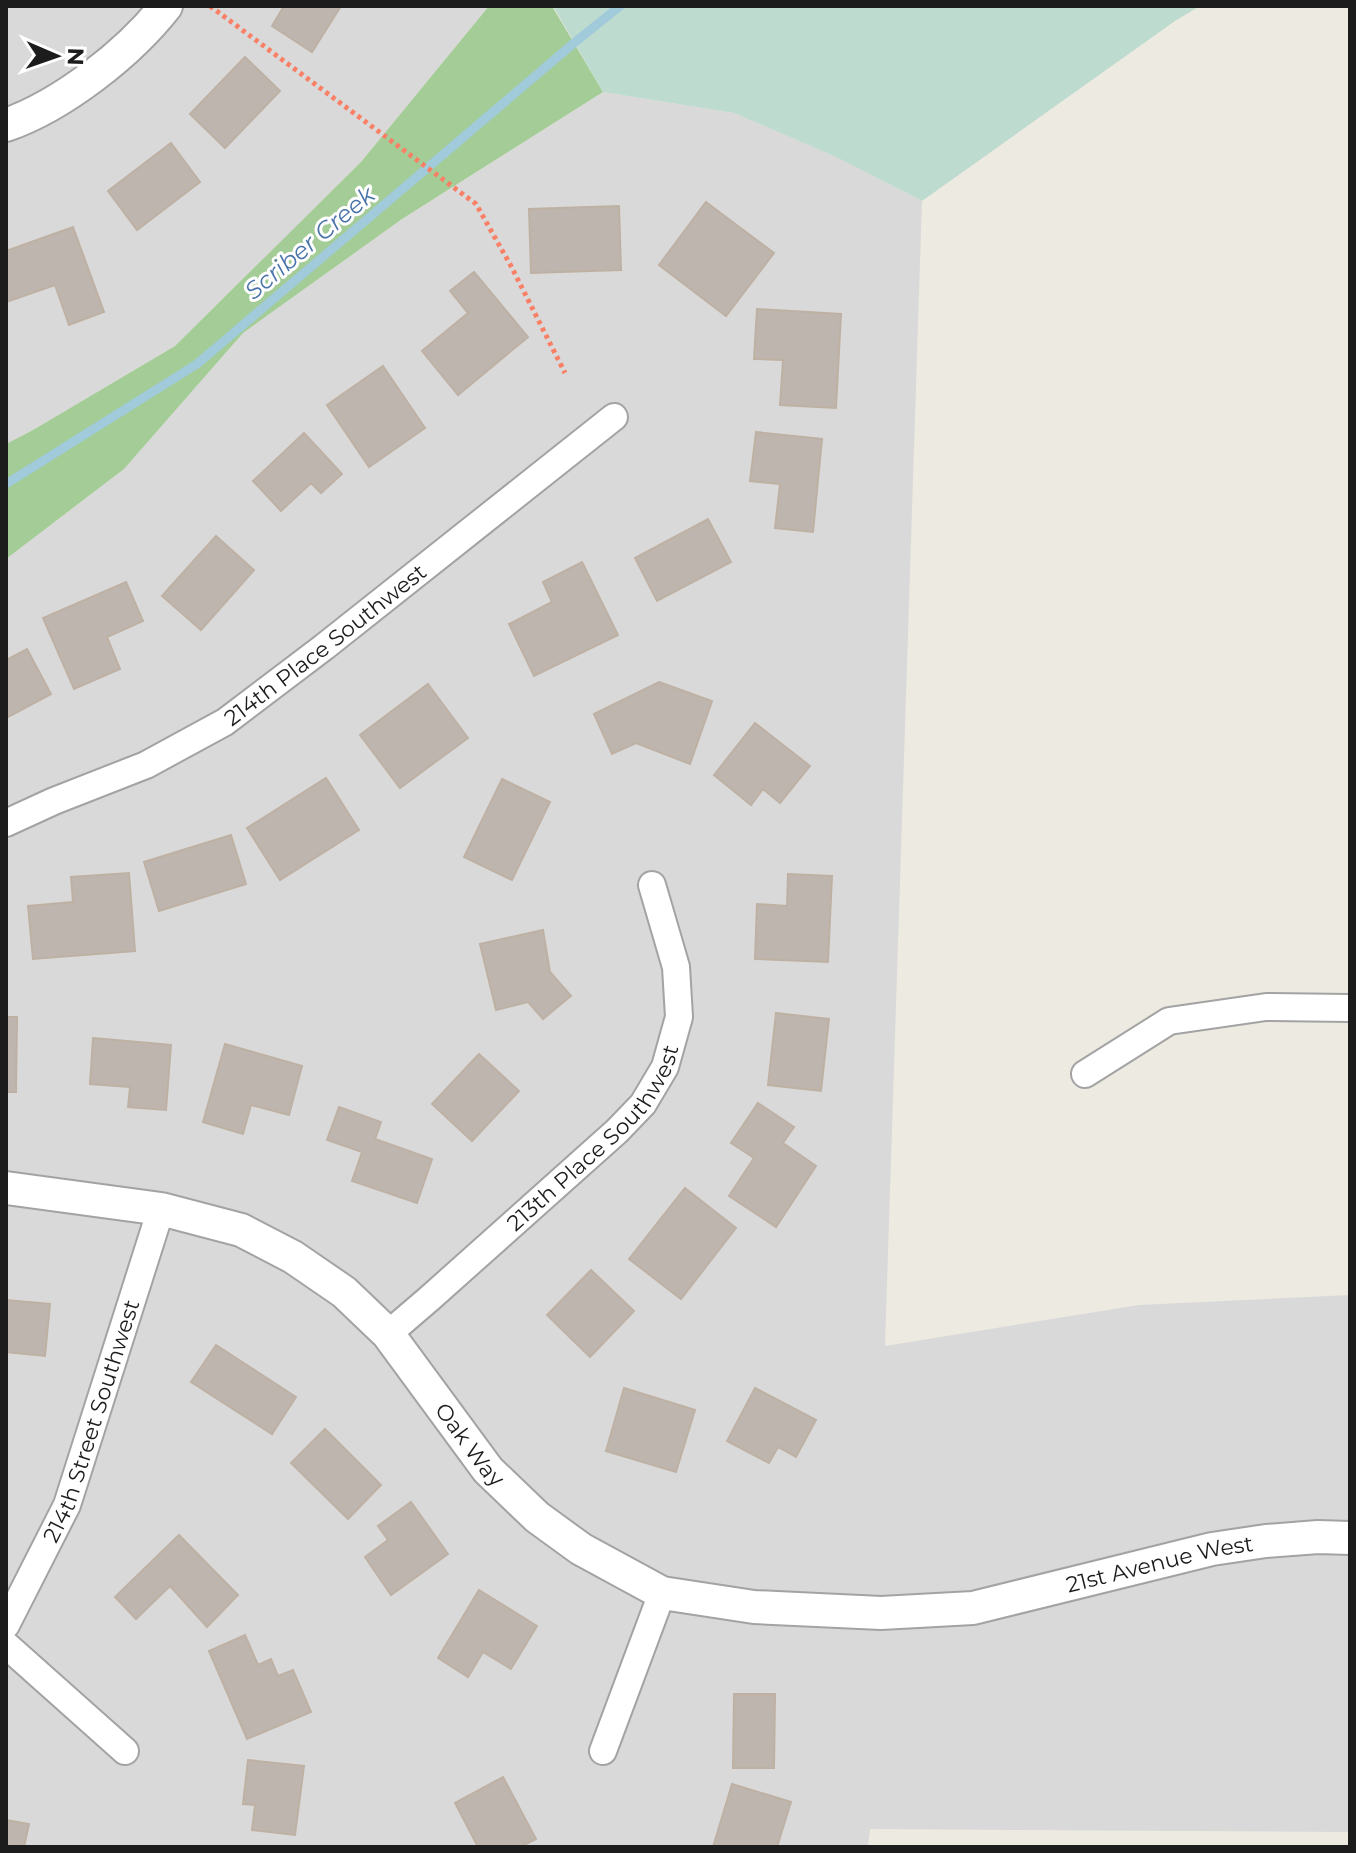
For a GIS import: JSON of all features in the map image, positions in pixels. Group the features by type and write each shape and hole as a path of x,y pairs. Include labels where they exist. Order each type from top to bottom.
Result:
{"street":[{"path":"6,125 56,101 93,75 129,46 166,6"},
{"name":"214th Place Southwest","path":"6,823 146,765 225,722 614,417"},
{"name":"213th Place Southwest","path":"388,1334 617,1131 643,1104 665,1067 679,1017 676,967 652,885"},
{"path":"1085,1074 1169,1021 1266,1007 1350,1008"},
{"name":"Oak Way","path":"6,1188 161,1209 241,1230 293,1257 344,1292 388,1334 488,1470 527,1508 581,1549 662,1593 754,1607 881,1613 973,1608"},
{"name":"214th Street Southwest","path":"6,1625 67,1505 161,1209"},
{"name":"21st Avenue West","path":"973,1608 1212,1549 1266,1541 1350,1538"},
{"path":"603,1751 662,1593"},
{"path":"6,1645 125,1751"}],"path":[{"path":"210,6 476,204 565,373"}],"shaded area":[{"path":"6,6 489,6 361,162 175,346 6,444"},
{"path":"603,92 734,113 836,157 922,201 885,1346 1139,1305 1350,1295 1350,1832 870,1829 868,1847 6,1847 6,559 124,469 243,333 402,219"}],"green space":[{"path":"489,6 552,6 603,92 402,219 243,333 124,469 6,559 6,444 175,346 361,162"},
{"path":"553,6 1200,6 922,201 836,157 734,113 603,92"}],"building":[{"path":"284,6 341,6 312,52 272,26"},
{"path":"245,57 280,91 225,148 190,114"},
{"path":"171,143 200,182 137,230 108,191"},
{"path":"706,202 774,253 726,316 659,265"},
{"path":"619,206 621,270 531,273 529,209"},
{"path":"73,227 104,312 69,325 55,285 6,302 6,251"},
{"path":"474,272 528,337 458,395 422,351 468,313 450,291"},
{"path":"757,309 841,314 836,408 780,405 783,360 754,359"},
{"path":"383,366 425,428 369,467 327,405"},
{"path":"756,432 822,439 813,532 775,528 780,484 750,481"},
{"path":"304,433 342,474 321,493 311,483 281,511 253,481"},
{"path":"708,519 731,562 657,601 635,558"},
{"path":"216,536 254,570 201,630 162,596"},
{"path":"582,562 618,635 534,676 509,624 552,602 543,582"},
{"path":"126,582 143,621 107,637 120,669 74,689 43,618"},
{"path":"27,649 51,694 6,718 6,660"},
{"path":"659,682 712,701 690,764 636,743 612,754 594,714"},
{"path":"428,684 468,738 400,788 360,735"},
{"path":"755,723 810,766 780,803 763,789 751,805 714,775"},
{"path":"326,778 359,830 280,880 247,828"},
{"path":"502,779 550,802 512,880 464,857"},
{"path":"231,835 246,884 159,911 144,862"},
{"path":"129,873 135,951 33,959 28,906 73,902 71,877"},
{"path":"788,874 832,876 828,962 755,959 757,904 787,906"},
{"path":"543,930 550,972 571,996 543,1019 528,1002 496,1010 480,944"},
{"path":"776,1013 829,1019 821,1091 768,1085"},
{"path":"6,1017 17,1017 16,1092 6,1092"},
{"path":"93,1038 171,1045 166,1110 128,1107 130,1087 90,1084"},
{"path":"225,1044 302,1066 289,1115 251,1105 243,1134 203,1122"},
{"path":"479,1054 519,1091 472,1141 432,1104"},
{"path":"758,1103 794,1127 783,1143 816,1166 776,1227 729,1196 754,1158 731,1143"},
{"path":"339,1107 381,1122 375,1139 432,1159 417,1203 352,1181 362,1152 327,1140"},
{"path":"685,1188 736,1228 681,1299 629,1259"},
{"path":"591,1270 634,1311 590,1357 547,1315"},
{"path":"6,1300 50,1304 45,1356 6,1352"},
{"path":"216,1345 296,1397 272,1434 191,1382"},
{"path":"624,1388 695,1410 676,1472 606,1451"},
{"path":"755,1388 816,1420 796,1457 778,1447 769,1463 727,1441"},
{"path":"325,1429 381,1485 348,1519 291,1463"},
{"path":"411,1502 448,1554 391,1595 365,1557 388,1540 378,1526"},
{"path":"179,1535 238,1595 207,1627 170,1586 136,1619 115,1597"},
{"path":"479,1590 537,1626 511,1669 483,1652 468,1677 438,1658"},
{"path":"245,1635 258,1665 271,1659 278,1676 293,1670 311,1712 247,1739 209,1651"},
{"path":"734,1694 775,1694 774,1768 733,1768"},
{"path":"248,1760 304,1766 295,1835 252,1830 255,1805 243,1804"},
{"path":"503,1777 536,1839 520,1847 478,1847 455,1803"},
{"path":"732,1784 791,1802 777,1847 713,1847"},
{"path":"6,1820 29,1824 24,1847 6,1847"}],"waterway":[{"name":"Scriber Creek","path":"6,484 197,364 620,6"}]}
